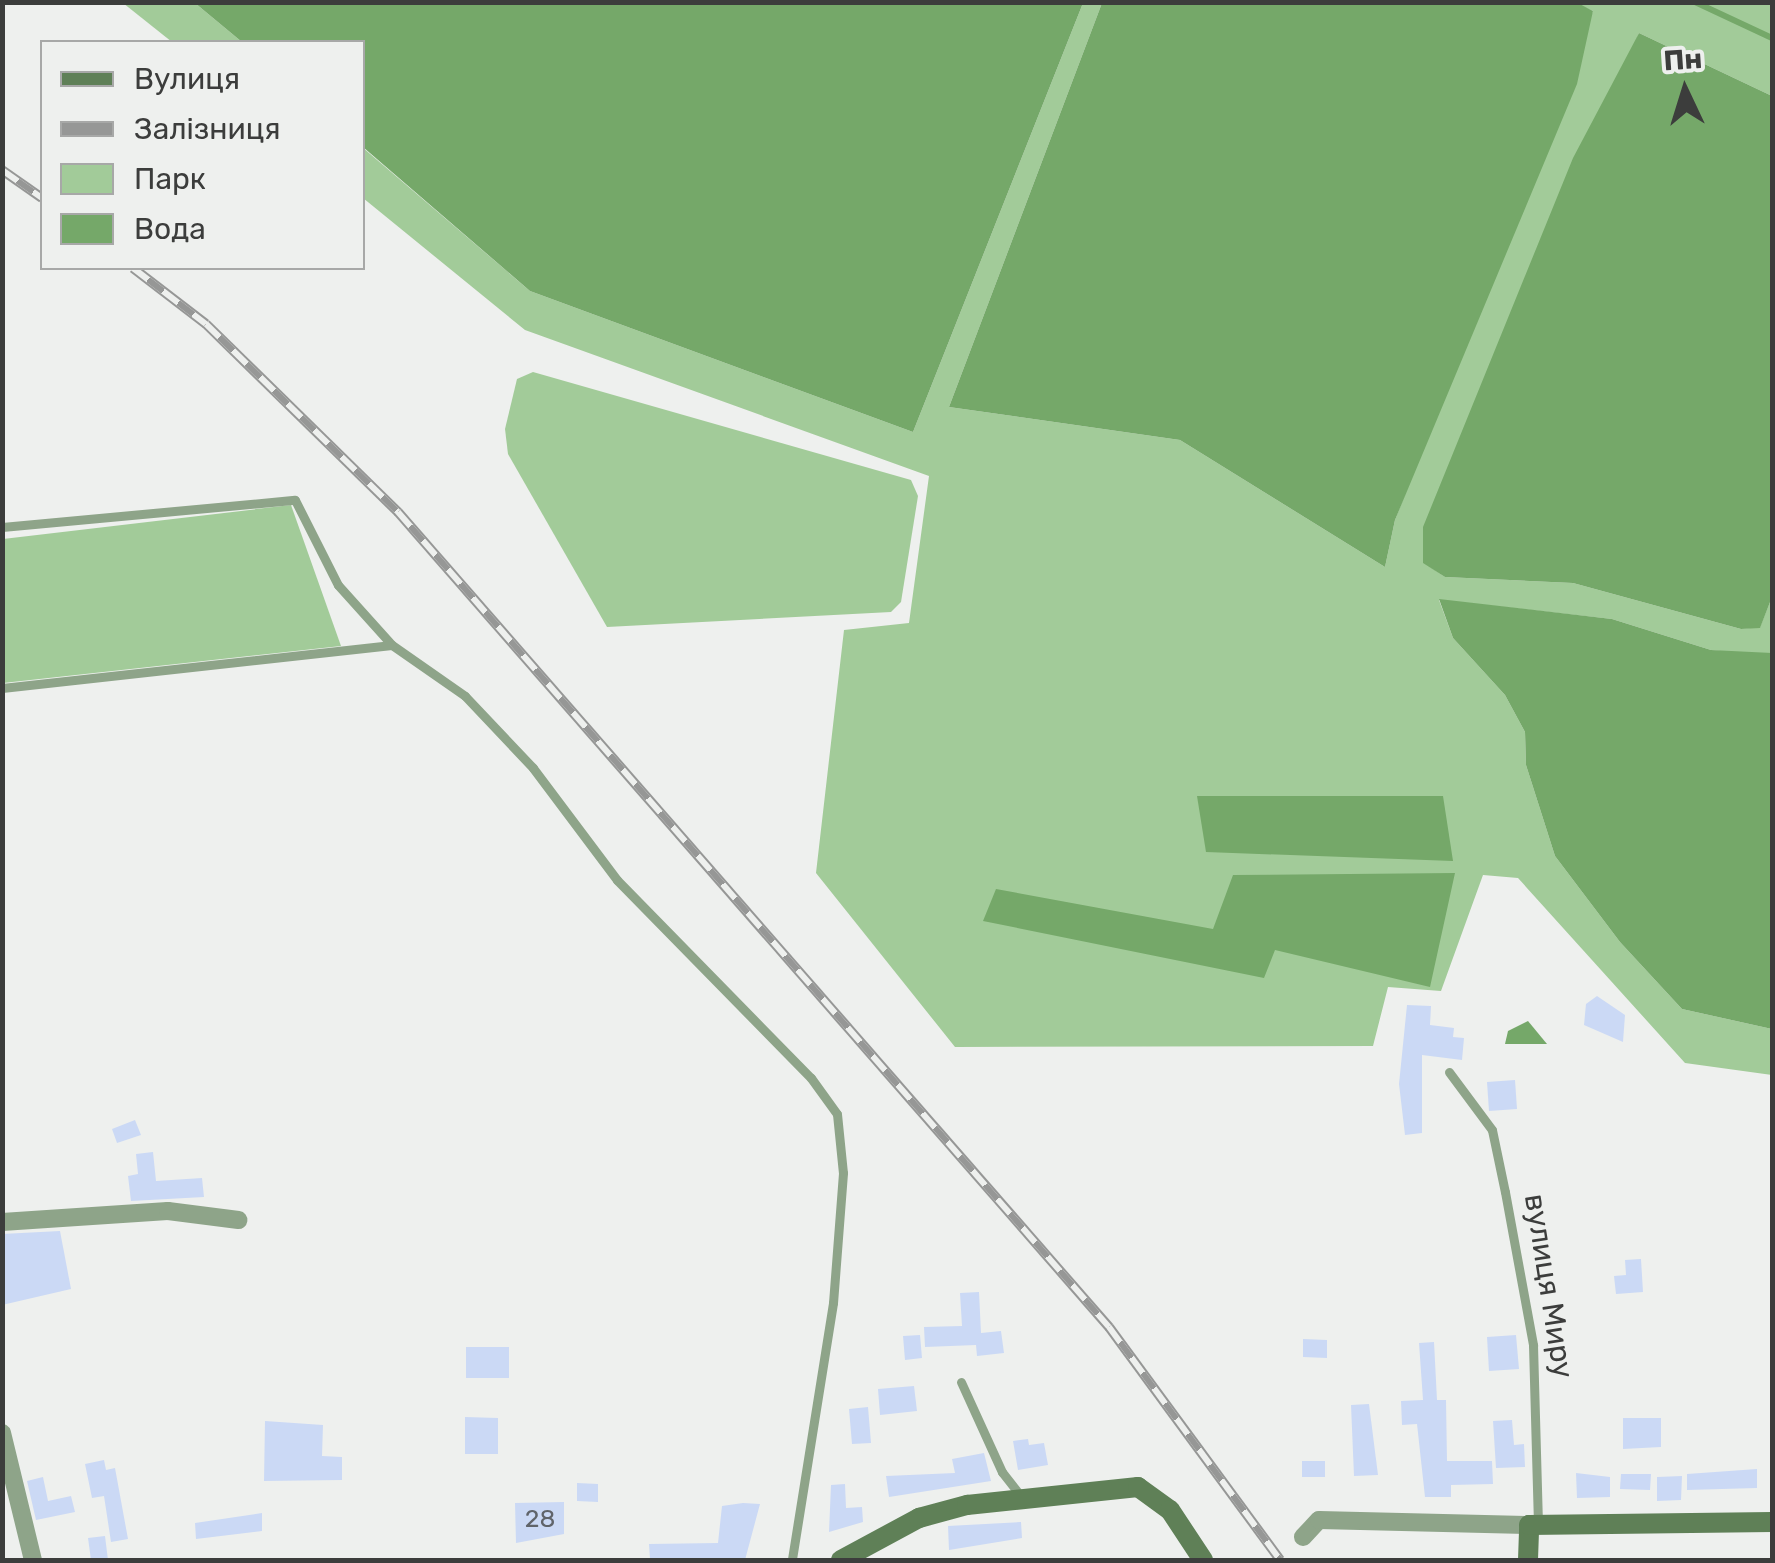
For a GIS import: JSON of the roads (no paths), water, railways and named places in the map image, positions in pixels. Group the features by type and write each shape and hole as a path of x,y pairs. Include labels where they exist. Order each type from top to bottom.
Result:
{"street":[{"path":"2,1222 168,1211 238,1220"},
{"path":"2,1432 34,1560"},
{"path":"841,1560 919,1518 1020,1496 1138,1487 1170,1510 1203,1560"},
{"path":"1303,1537 1319,1520 1533,1525 1772,1522"},
{"name":"вулиця Миру","path":"1528,1560 1533,1525"}],"lane":[{"path":"2,527 290,497 323,564 392,644 465,696 533,768 617,880 784,1050 837,1114 842,1173 833,1303 792,1560"},
{"path":"2,688 392,644"},
{"name":"вулиця Миру","path":"1449,1072 1492,1130 1505,1192 1533,1344 1533,1525"},
{"path":"961,1382 1002,1472 1020,1496"}],"water":[{"path":"1576,2 1593,11 1577,84 1395,520 1385,567 1180,440 949,407 1102,3"},
{"path":"195,3 1083,3 913,432 530,291 365,149 365,40 240,40"},
{"path":"1639,33 1772,96 1772,597 1760,628 1741,629 1573,583 1445,577 1423,563 1423,527 1573,158"},
{"path":"1439,599 1612,619 1711,650 1772,653 1772,1029 1682,1009 1620,942 1555,856 1526,765 1525,732 1505,695 1453,638"},
{"path":"1197,796 1443,796 1453,861 1206,852"},
{"path":"1455,873 1430,987 1275,950 1264,978 983,921 996,889 1213,929 1233,875"},
{"path":"1528,1021 1547,1044 1505,1044 1508,1031"}],"waterway":[{"path":"1695,2 1772,38"}],"railway":[{"path":"2,170 40,197"},
{"path":"136,270 206,324 398,512 1109,1327 1280,1560"}]}
